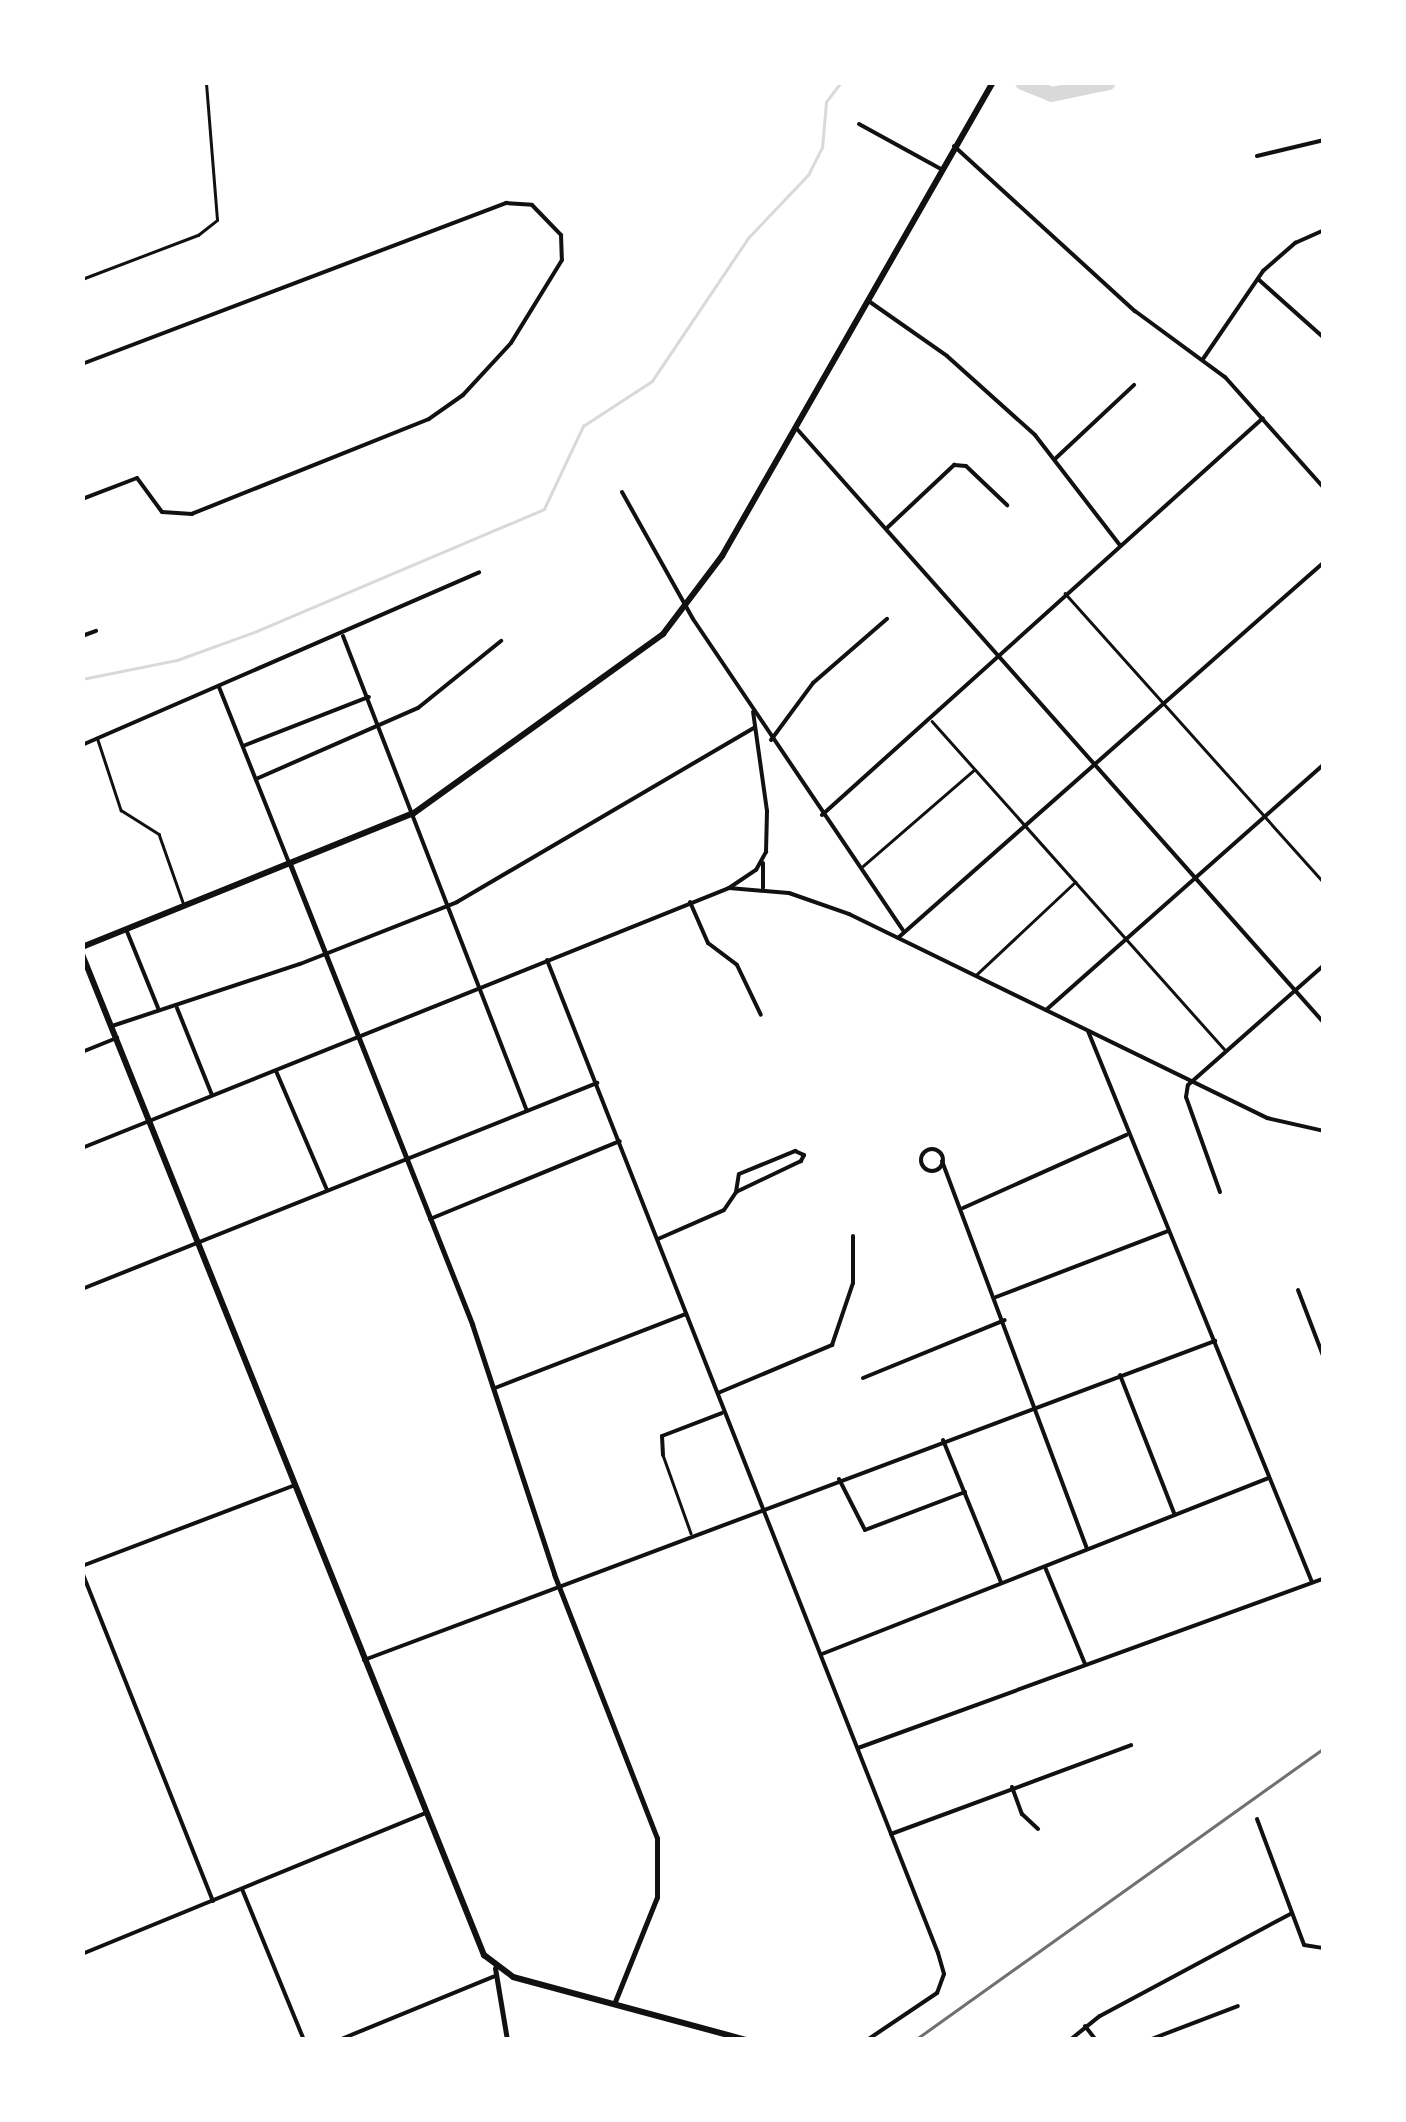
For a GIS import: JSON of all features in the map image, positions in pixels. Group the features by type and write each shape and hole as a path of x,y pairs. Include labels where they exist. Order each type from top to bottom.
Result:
{"main road":[{"path":"82,947 414,814 640,654 687,607 992,85"},
{"path":"82,954 477,1942 495,1972 746,2040"}],"street":[{"path":"859,124 941,169"},
{"path":"1257,156 1324,140"},
{"path":"954,146 1116,295 1202,359 1263,418 1324,488"},
{"path":"82,364 506,203 532,204 561,236 562,260 511,343 463,395 429,418 192,514 162,512 136,478 84,498 82,489"},
{"path":"1202,359 1258,279 1295,242 1324,230"},
{"path":"1258,279 1323,337"},
{"path":"866,300 947,356 1056,458 1119,544"},
{"path":"1056,458 1134,385"},
{"path":"822,815 1263,418"},
{"path":"794,426 888,527 1324,1023"},
{"path":"888,527 954,464 966,466 1007,505"},
{"path":"622,492 687,607 753,711 904,931"},
{"path":"900,937 1324,562"},
{"path":"82,745 343,636 478,572"},
{"path":"772,740 813,683 887,619"},
{"path":"82,636 96,631"},
{"path":"343,636 381,725 526,1111"},
{"path":"256,778 418,708 501,640"},
{"path":"219,687 495,1388 558,1584 660,1851 657,1897 614,2004"},
{"path":"243,746 370,697"},
{"path":"753,711 767,811 762,888"},
{"path":"112,1026 158,1008 177,1008 449,905 754,728"},
{"path":"1046,1010 1324,764"},
{"path":"82,1148 729,888 763,863"},
{"path":"729,888 762,888 900,937 1276,1122 1324,1131"},
{"path":"690,902 708,943 738,965 761,1015"},
{"path":"126,929 158,1008"},
{"path":"548,960 943,1970 937,1993 867,2040"},
{"path":"1220,1192 1186,1097 1190,1080 1324,965"},
{"path":"177,1008 212,1095"},
{"path":"1088,1030 1312,1582"},
{"path":"82,1052 117,1038"},
{"path":"275,1070 327,1190"},
{"path":"82,1289 597,1083"},
{"path":"963,1208 1128,1134"},
{"path":"430,1219 620,1141"},
{"path":"942,1161 930,1171 921,1158 931,1149 942,1161 963,1208 1086,1548"},
{"path":"658,1238 724,1210 736,1192 802,1161 804,1154 795,1151 744,1170 734,1179 736,1192"},
{"path":"996,1298 1168,1231"},
{"path":"718,1393 832,1346 853,1283 853,1236"},
{"path":"1298,1290 1324,1358"},
{"path":"495,1388 687,1314"},
{"path":"864,1378 1005,1320"},
{"path":"364,1660 691,1532 1215,1341"},
{"path":"1120,1374 1175,1514"},
{"path":"663,1455 662,1436 724,1412"},
{"path":"943,1440 1002,1582"},
{"path":"822,1654 1270,1477"},
{"path":"839,1479 865,1530 965,1492"},
{"path":"212,1901 82,1569 295,1485"},
{"path":"1044,1565 1085,1664"},
{"path":"858,1748 1324,1578"},
{"path":"82,1595 90,1592"},
{"path":"892,1834 1131,1745"},
{"path":"1012,1787 1022,1814 1038,1829"},
{"path":"82,1954 426,1813"},
{"path":"1257,1820 1290,1914 1311,1950 1324,1948"},
{"path":"242,1888 304,2040"},
{"path":"1070,2040 1085,2026 1290,1914"},
{"path":"339,2040 495,1972 507,2040"},
{"path":"1149,2040 1238,2006"},
{"path":"1085,2026 1096,2040"}],"lane":[{"path":"82,279 198,235 217,220 206,82"},
{"path":"1065,593 1324,882"},
{"path":"930,720 1224,1049"},
{"path":"98,738 121,810 159,834 184,905"},
{"path":"860,869 975,769"},
{"path":"976,975 1076,881"},
{"path":"663,1455 691,1532"}],"waterway":[{"path":"82,679 177,660 257,631 544,509 583,426 652,381 748,238 808,175 822,148 826,102 841,82"},
{"path":"1022,82 1051,94 1108,82"}],"railway":[{"path":"915,2040 1324,1748"}]}
